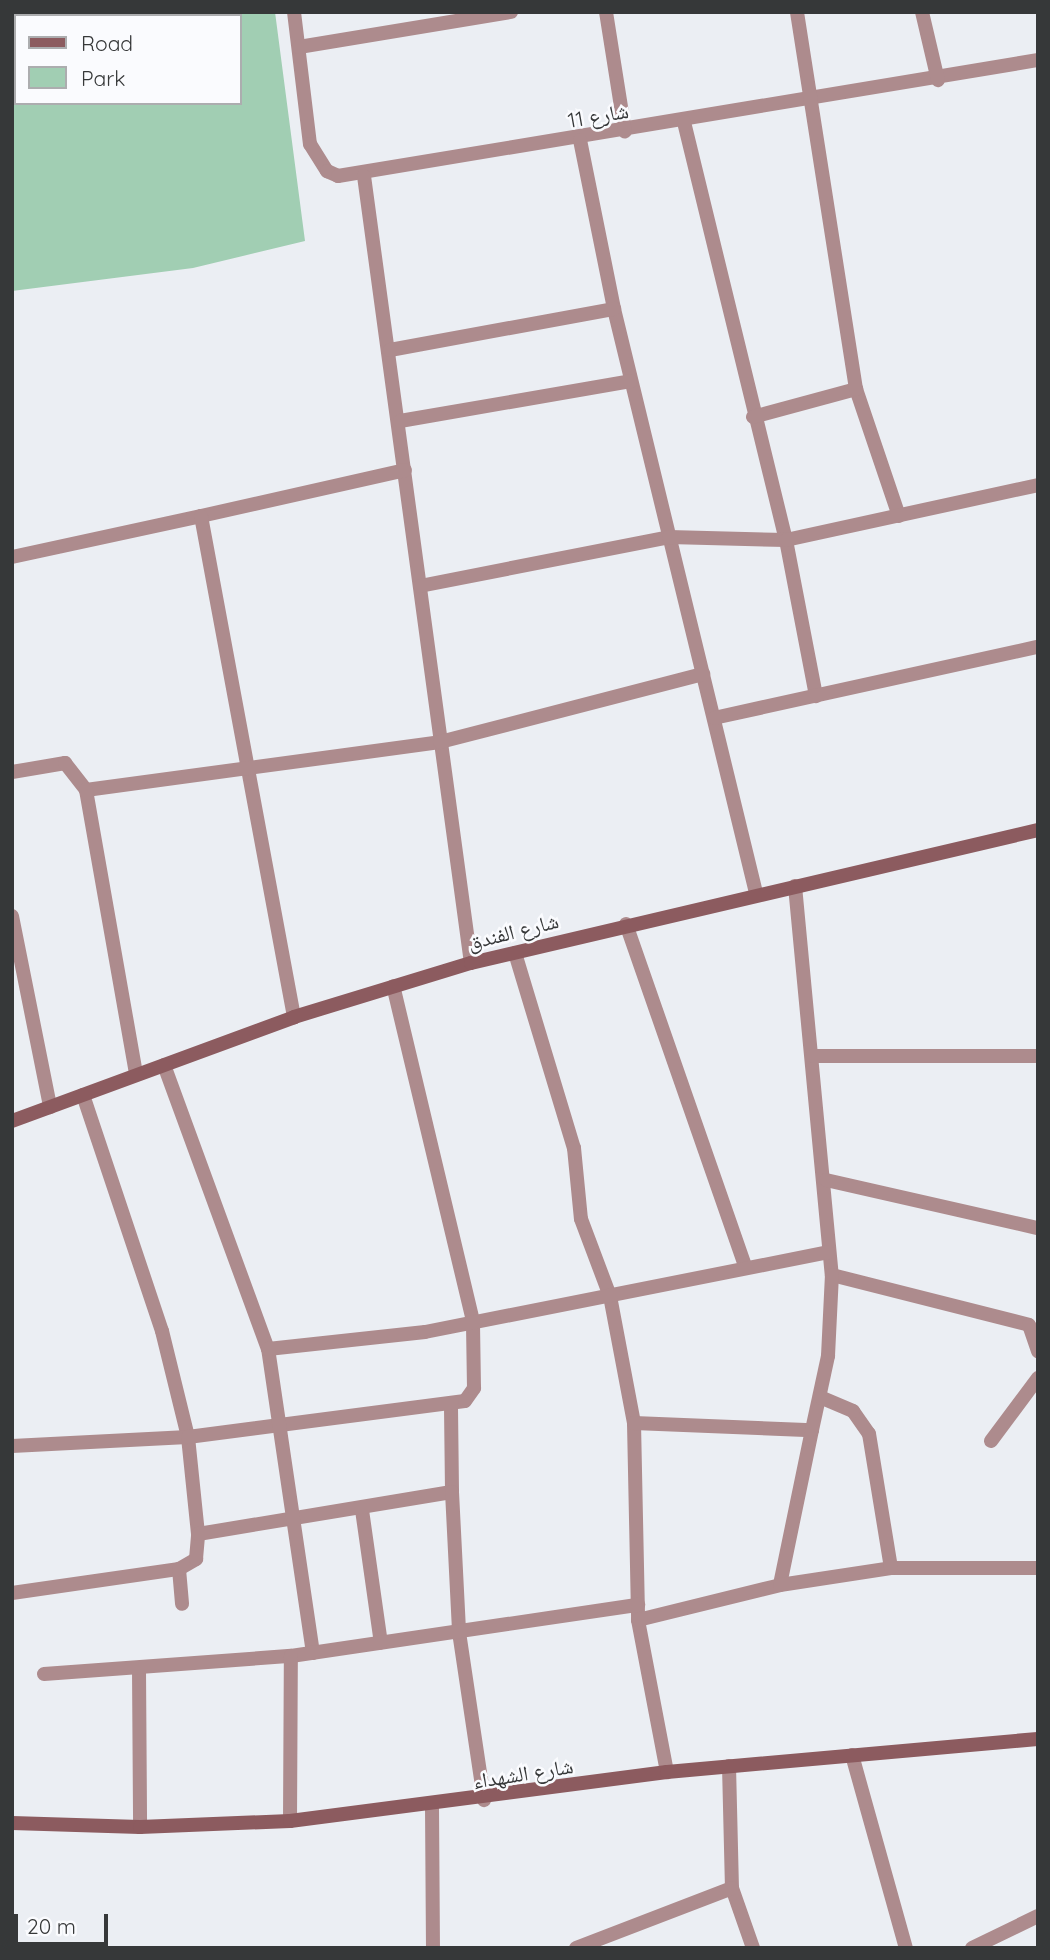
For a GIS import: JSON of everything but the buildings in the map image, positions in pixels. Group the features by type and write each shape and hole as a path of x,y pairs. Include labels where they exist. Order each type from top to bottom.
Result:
{"street":[{"name":"شارع 11","path":"294,12 316,157 338,177 365,176 809,99 938,80 1038,60"},
{"path":"299,47 511,12"},
{"path":"606,12 625,132"},
{"path":"797,12 856,389 900,516"},
{"path":"922,12 938,80"},
{"path":"684,122 753,417 786,540 816,696"},
{"path":"580,140 614,309 756,893"},
{"path":"365,176 471,963"},
{"path":"390,350 614,309"},
{"path":"400,421 631,381"},
{"path":"753,417 856,389"},
{"path":"12,557 405,470"},
{"path":"420,586 669,537 786,540 1038,485"},
{"path":"201,516 244,766 294,1017"},
{"path":"714,718 1038,648"},
{"path":"86,790 244,766 440,741 703,674"},
{"path":"12,772 65,763 86,790 136,1075"},
{"name":"شارع الفندق","path":"12,1121 294,1017 471,963 756,893 1038,830"},
{"path":"779,1585 812,1430 822,1398 832,1275 828,1252 826,1180 795,886"},
{"path":"12,916 50,1107"},
{"path":"626,924 746,1268"},
{"path":"515,954 574,1148 581,1219 610,1296 634,1423 638,1613 667,1772"},
{"path":"12,1446 188,1437 281,1423 451,1408 474,1388 473,1321 393,986"},
{"path":"813,1056 1038,1056"},
{"path":"164,1065 268,1349 281,1423 292,1523 307,1583 313,1653"},
{"path":"12,1593 179,1569 196,1559 198,1534 188,1437 162,1331 83,1095"},
{"path":"826,1180 1038,1228"},
{"path":"268,1349 473,1321 828,1252"},
{"path":"832,1275 1033,1326 1038,1351"},
{"path":"991,1441 1038,1378"},
{"path":"822,1398 853,1410 869,1434 891,1568"},
{"path":"451,1408 459,1632 484,1800"},
{"path":"634,1423 812,1430"},
{"path":"198,1534 292,1523 452,1492"},
{"path":"362,1510 381,1643"},
{"path":"44,1674 139,1670 291,1656 459,1632 638,1613 779,1585 891,1568 1038,1568"},
{"path":"179,1569 182,1604"},
{"path":"289,1821 291,1656"},
{"path":"139,1670 140,1827"},
{"name":"شارع الشهداء","path":"12,1822 140,1827 289,1821 432,1807 667,1772 1038,1739"},
{"path":"852,1755 906,1948"},
{"path":"729,1766 732,1888 753,1948"},
{"path":"432,1807 433,1948"},
{"path":"576,1948 732,1888"},
{"path":"972,1948 1038,1916"}],"green space":[{"path":"12,12 275,12 305,241 193,268 12,291"}]}
